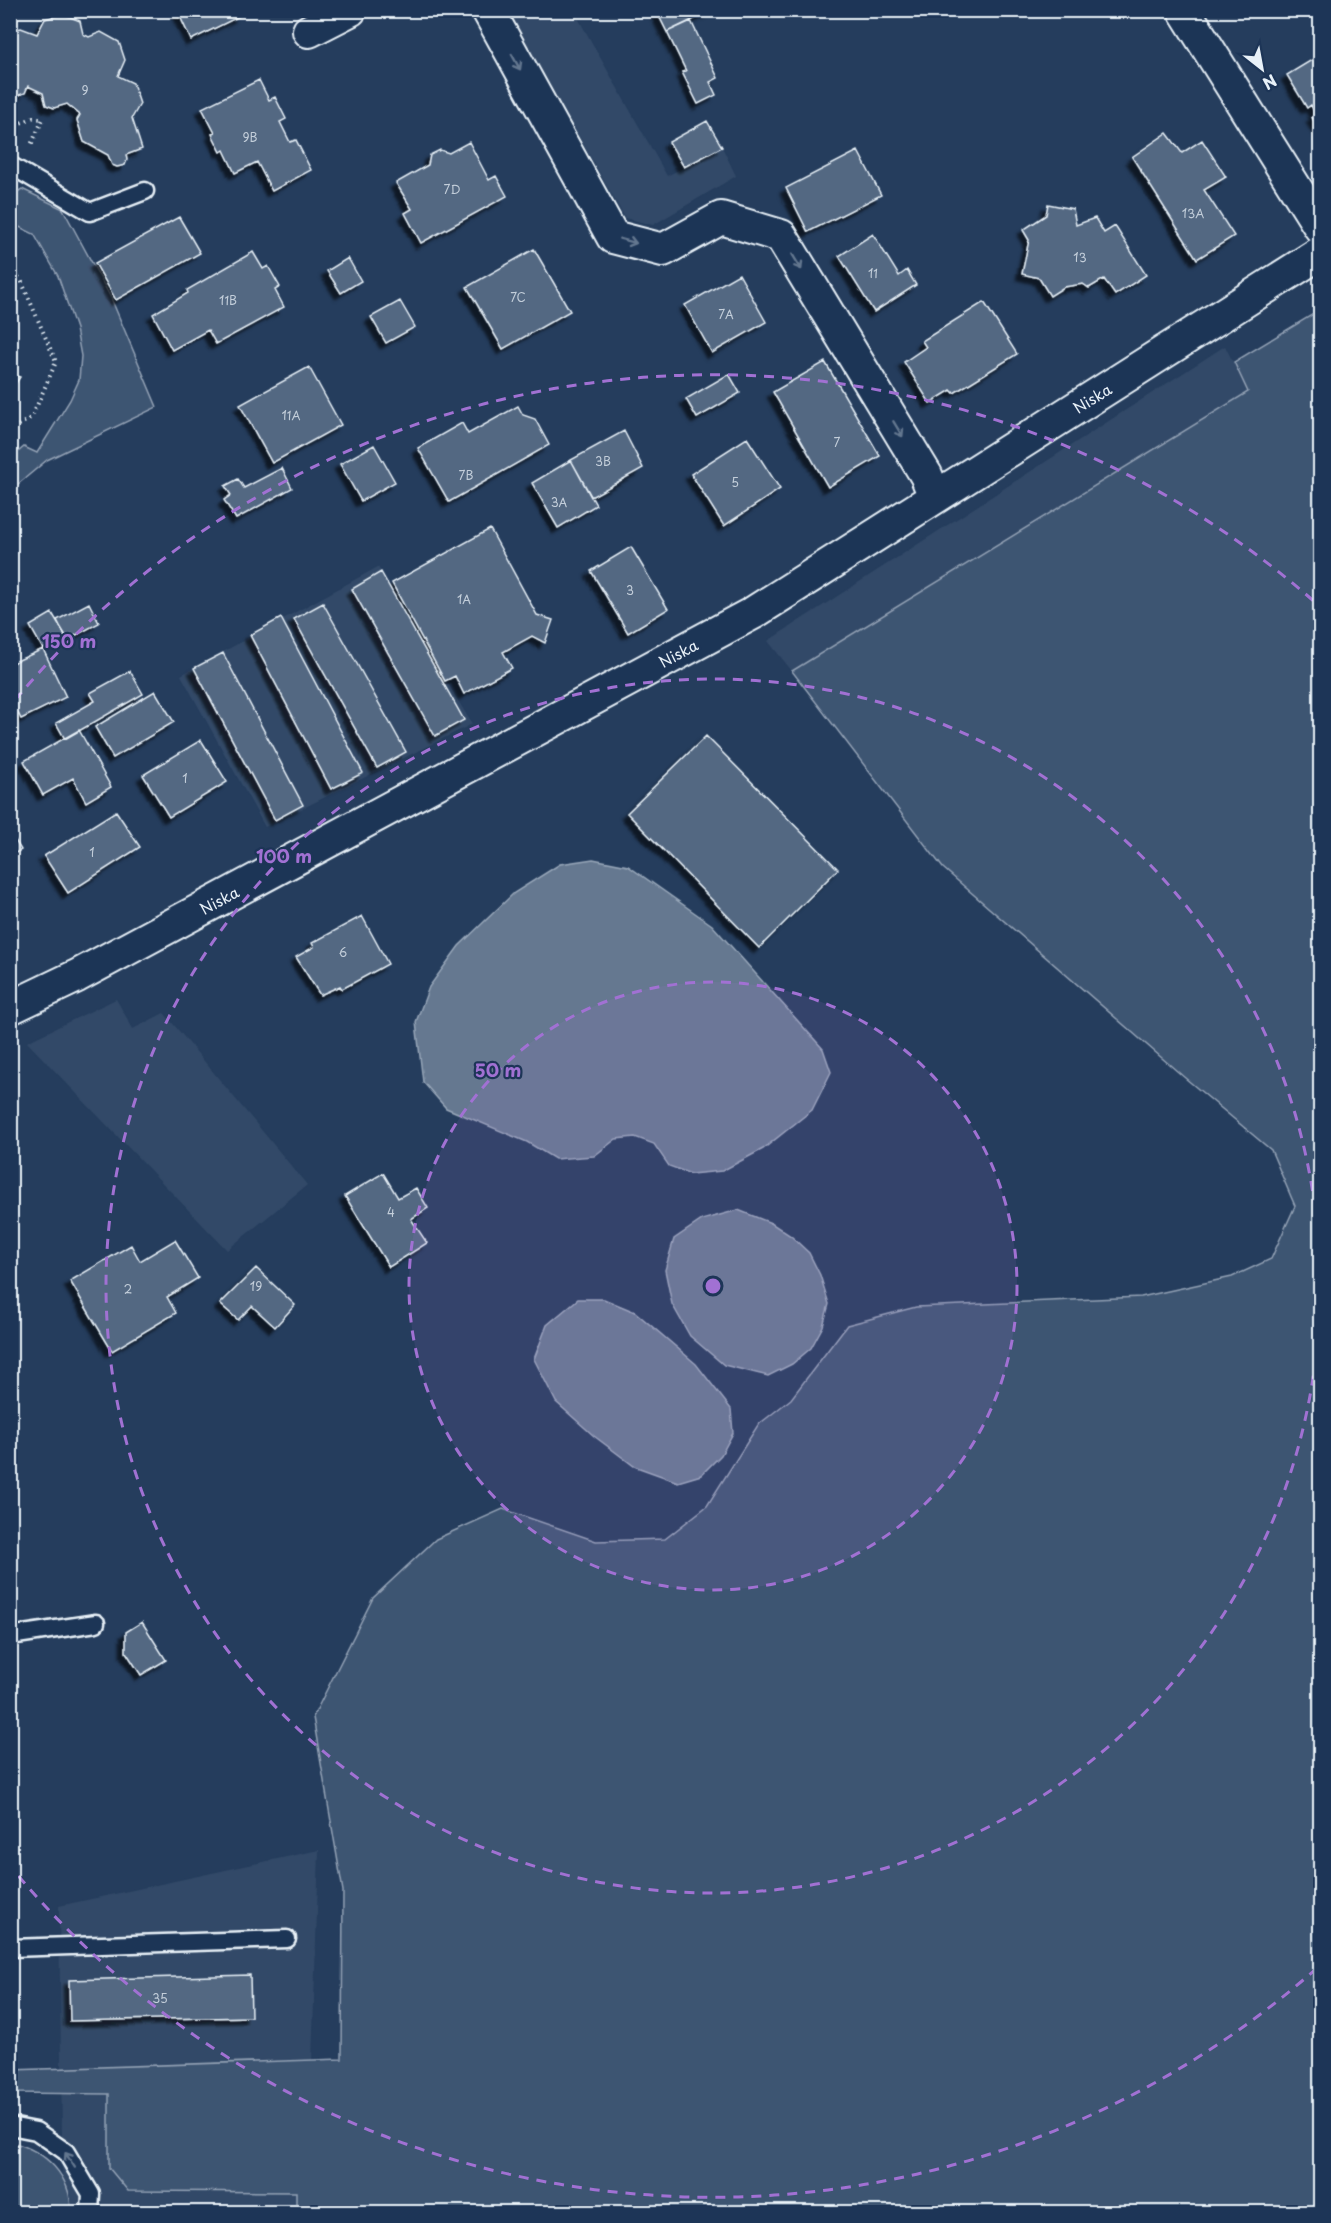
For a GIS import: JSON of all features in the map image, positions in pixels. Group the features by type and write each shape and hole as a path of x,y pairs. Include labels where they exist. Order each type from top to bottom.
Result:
{"street":[{"path":"309,31 350,10"},
{"path":"488,10 613,237 663,250 721,218 781,236 926,475 935,497"},
{"path":"1184,10 1320,227"},
{"name":"Niska","path":"10,1008 68,981 753,613 1320,253"}],"lane":[{"path":"10,165 90,212 145,191"},
{"path":"10,1636 96,1623"},
{"path":"10,1948 287,1939"},
{"path":"10,2126 36,2131 66,2152 91,2194 90,2212"}],"path":[{"path":"10,127 33,118 43,119"},
{"path":"10,268 21,280 56,362 32,417 10,431"}],"shaded area":[{"path":"508,11 574,11 667,176 722,147 736,176 653,225 625,218"},
{"path":"22,189 63,209 111,298 157,407 47,460 11,490 11,458 24,447 37,453 70,400 79,380 81,356 76,329 58,276 34,234 11,223 12,199"},
{"path":"1320,310 1320,2212 296,2212 296,2192 128,2191 109,2168 109,2094 11,2093 11,2070 342,2059 343,1891 313,1717 373,1598 436,1539 503,1509 596,1541 665,1539 707,1506 758,1425 791,1399 847,1325 916,1307 1141,1297 1232,1277 1271,1259 1295,1206 1271,1150 943,868 792,671 1248,392 1234,362"},
{"path":"1225,346 1248,392 792,671 768,641"},
{"path":"378,567 472,724 265,827 181,675"},
{"path":"593,859 628,866 712,925 823,1049 831,1072 812,1110 763,1149 722,1171 691,1174 669,1166 654,1144 635,1137 616,1139 594,1156 555,1159 527,1142 446,1108 423,1082 416,1022 429,987 459,946 514,893 560,864"},
{"path":"116,999 133,1029 164,1013 307,1185 227,1250 27,1042"},
{"path":"738,1210 771,1223 791,1236 809,1253 820,1275 829,1304 823,1326 811,1348 792,1364 768,1376 724,1365 690,1336 672,1304 665,1270 674,1239 702,1220"},
{"path":"578,1299 604,1299 635,1312 696,1364 731,1409 733,1433 721,1455 701,1475 678,1482 634,1466 594,1436 556,1402 534,1359 547,1325"},
{"path":"319,1850 307,2212 63,2212 59,1906"},
{"path":"11,2142 35,2152 54,2166 67,2187 71,2212 11,2212"}],"building":[{"path":"177,10 237,10 240,16 191,40"},
{"path":"656,10 713,10 667,32"},
{"path":"63,14 80,21 83,34 89,37 101,32 119,42 125,60 118,76 133,83 140,104 132,118 142,149 126,155 125,165 117,167 112,165 108,155 84,142 77,120 80,115 67,104 54,108 46,105 43,93 28,86 25,93 10,98 10,31 21,28 37,34 45,19"},
{"path":"691,21 718,78 710,82 716,95 698,104 682,72 686,71 667,32"},
{"path":"1320,55 1320,131 1312,117 1316,115 1311,105 1307,108 1287,75"},
{"path":"259,80 269,100 275,97 286,119 280,122 290,142 296,140 311,170 272,191 257,162 235,173 224,150 221,152 212,134 215,133 202,108"},
{"path":"707,121 722,147 684,167 669,142"},
{"path":"1167,133 1182,153 1202,140 1226,177 1204,190 1234,236 1197,259 1132,157"},
{"path":"469,142 489,180 496,176 507,196 421,243 405,213 412,209 396,183 428,165 430,155 440,150 449,153"},
{"path":"858,151 881,195 808,232 786,188"},
{"path":"1048,204 1073,209 1076,225 1095,218 1104,233 1115,226 1146,275 1115,295 1104,279 1089,288 1083,284 1064,287 1050,296 1039,278 1022,274 1029,240 1023,230 1046,215"},
{"path":"179,217 200,253 116,300 95,263"},
{"path":"873,234 899,276 907,270 916,285 874,312 839,256"},
{"path":"534,249 570,311 503,349 467,287"},
{"path":"253,252 263,269 268,266 280,287 275,290 284,307 216,344 208,330 172,350 153,314 188,293 187,290"},
{"path":"348,258 361,281 341,293 327,271"},
{"path":"739,274 766,322 712,353 685,305"},
{"path":"400,301 415,327 386,343 371,317"},
{"path":"984,302 1017,354 954,393 951,390 930,403 904,362 926,347 922,341"},
{"path":"825,362 880,456 828,487 773,392"},
{"path":"309,367 341,425 272,463 240,405"},
{"path":"10,373 20,377 14,386 10,384"},
{"path":"729,374 740,393 697,418 686,399"},
{"path":"518,406 523,415 535,419 549,445 449,502 418,448 462,423 468,434"},
{"path":"624,431 643,468 591,497 571,460"},
{"path":"747,438 780,489 724,526 691,474"},
{"path":"374,445 395,482 361,501 340,464"},
{"path":"571,460 596,505 558,528 532,483"},
{"path":"282,468 292,488 236,519 224,500 231,495 225,486 238,479 244,488"},
{"path":"490,529 537,615 553,620 545,643 532,636 503,652 512,668 464,694 455,676 445,681 392,583"},
{"path":"631,547 668,609 628,633 591,571"},
{"path":"381,572 464,720 435,736 352,589"},
{"path":"89,603 99,623 67,640 57,620"},
{"path":"323,603 406,752 377,768 294,619"},
{"path":"52,613 66,636 43,649 30,626"},
{"path":"281,618 363,773 331,789 250,635"},
{"path":"43,649 66,697 21,719 10,697 10,664"},
{"path":"223,653 303,805 275,820 194,668"},
{"path":"130,671 143,694 65,739 56,723 95,701 90,693"},
{"path":"155,691 174,722 113,758 95,727"},
{"path":"79,730 111,787 86,802 73,778 43,795 24,761"},
{"path":"706,736 838,869 759,948 627,813"},
{"path":"201,740 227,782 169,817 143,775"},
{"path":"116,811 140,847 68,893 44,856"},
{"path":"10,832 21,850 10,856"},
{"path":"362,916 388,964 342,989 340,986 320,995 296,957 314,947 312,943"},
{"path":"383,1173 398,1198 416,1188 428,1208 411,1219 427,1243 389,1267 345,1196"},
{"path":"175,1240 198,1278 167,1297 176,1313 112,1351 70,1281 131,1245 140,1261"},
{"path":"256,1268 295,1305 275,1327 252,1306 238,1320 220,1304"},
{"path":"142,1622 166,1660 141,1675 126,1652 126,1632"},
{"path":"250,1975 251,2017 70,2021 69,1980"}]}
